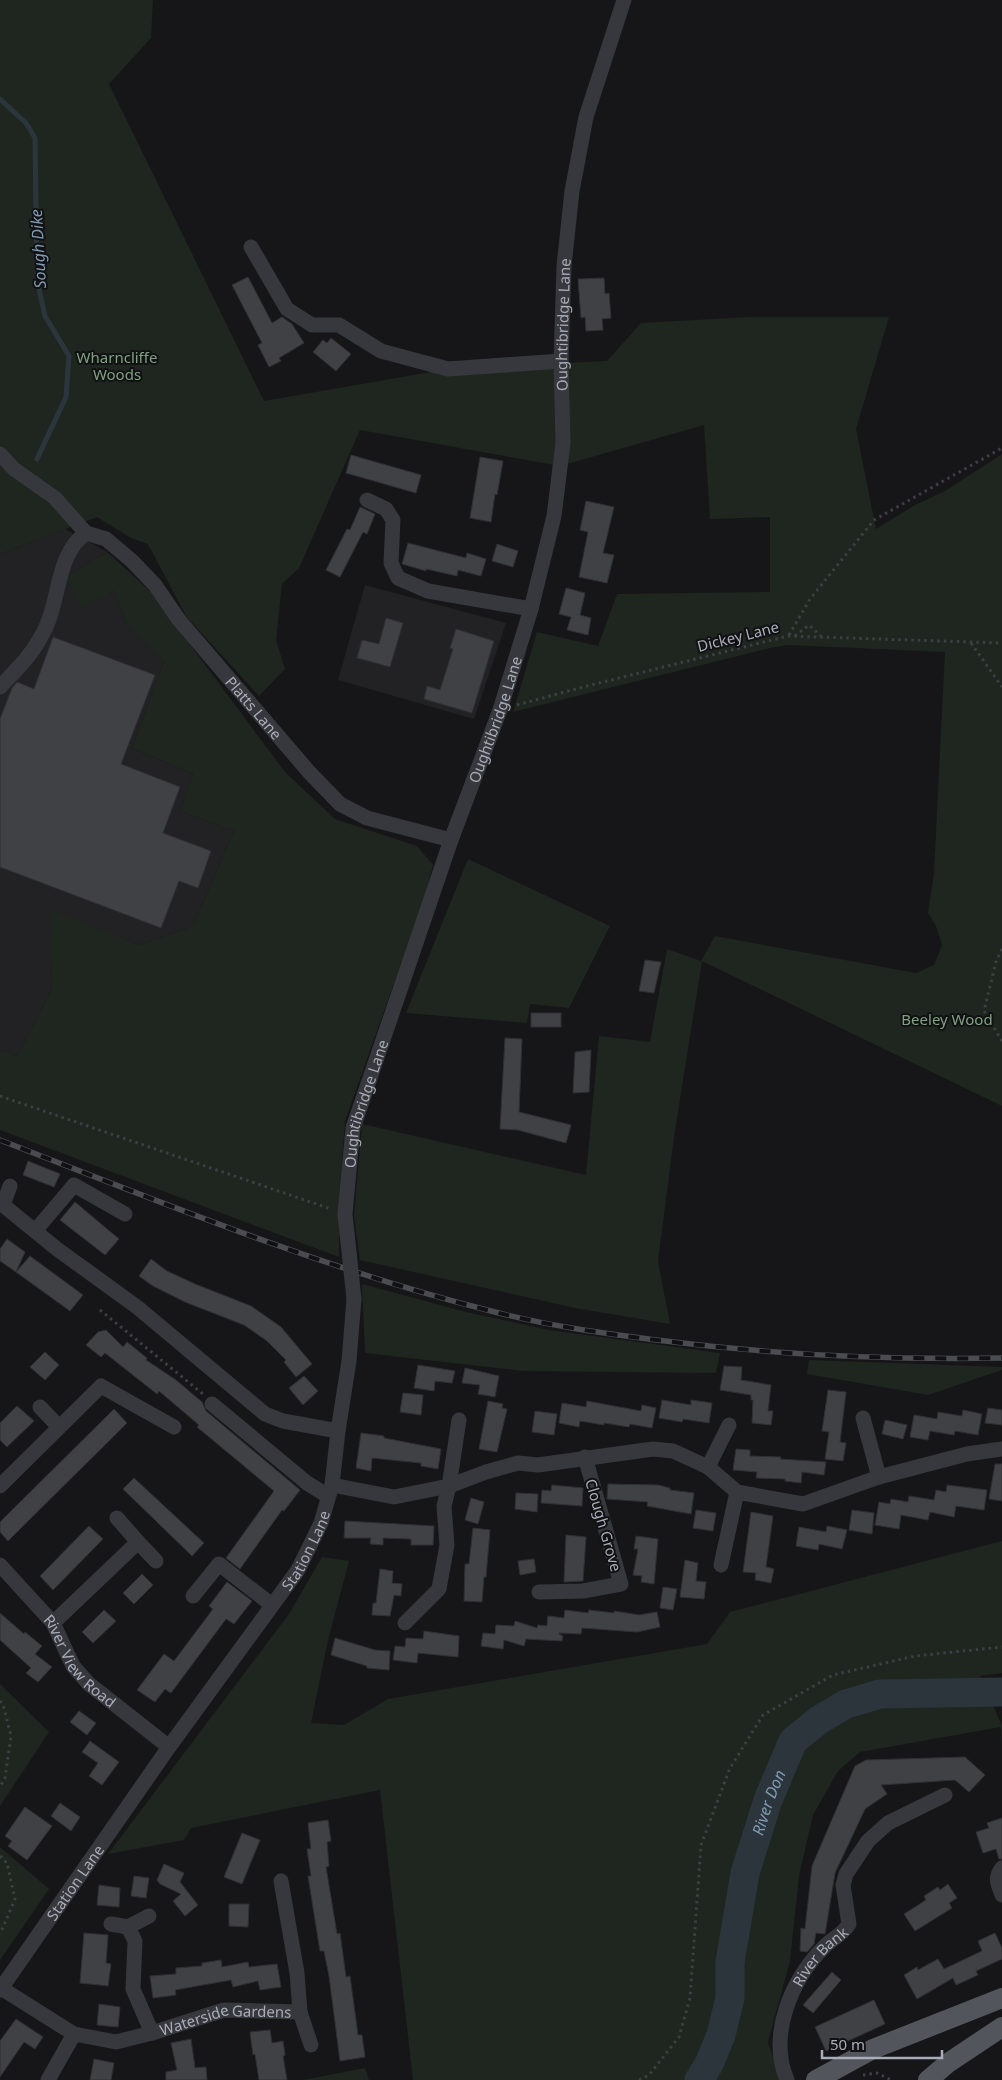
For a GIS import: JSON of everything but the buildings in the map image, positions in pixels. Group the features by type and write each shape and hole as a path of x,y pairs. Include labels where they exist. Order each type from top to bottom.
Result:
{"main road":[{"path":"816,2080 873,2049 1002,1998"},
{"path":"965,2012 978,2023 981,2040"},
{"path":"928,2080 981,2040 1002,2027"}],"street":[{"name":"Oughtibridge Lane","path":"338,1431 349,1361 354,1299 345,1214 353,1128 451,840 500,710 530,609 554,516 562,450 561,362 564,266 572,191 586,117 624,0"},
{"path":"252,247 287,310 312,325 340,325 381,351 448,369 561,362"},
{"path":"0,454 14,469 55,498 86,533 66,557 47,624 34,650 0,687"},
{"path":"367,500 386,509 393,520 391,563 398,578 428,591 530,609"},
{"name":"Platts Lane","path":"86,533 106,538 155,585 179,620 309,772 340,804 367,818 451,840"},
{"path":"35,1231 74,1185 125,1214"},
{"path":"10,1186 2,1205 137,1307 265,1414 283,1421 338,1431"},
{"path":"0,1486 101,1386 174,1427"},
{"path":"212,1404 307,1483 330,1490"},
{"path":"40,1407 59,1428"},
{"path":"863,1418 879,1477"},
{"path":"405,1623 439,1589 446,1545 444,1506 459,1420"},
{"path":"708,1467 729,1425"},
{"name":"Station Lane","path":"1,1989 169,1747 298,1570 321,1523 330,1490 338,1431"},
{"name":"Clough Grove","path":"330,1490 394,1497 449,1486 486,1472 518,1463 538,1465 653,1449 673,1451 708,1467 737,1492"},
{"path":"720,1565 737,1492 804,1504 879,1477 968,1454 1002,1449"},
{"name":"Clough Grove","path":"539,1592 583,1591 621,1584 585,1458"},
{"path":"117,1518 156,1561"},
{"path":"53,1623 138,1542"},
{"path":"193,1596 219,1564 272,1604"},
{"name":"River View Road","path":"0,1565 53,1623 73,1666 89,1684 169,1747"},
{"name":"River Bank","path":"787,2080 779,2052 788,2002 803,1973 823,1948 845,1931 849,1924 844,1885 846,1874 875,1833 888,1823 945,1795"},
{"path":"1002,1868 997,1874 996,1880 1002,1895"},
{"name":"Waterside Gardens","path":"281,1881 297,1973 300,2012 311,2045"},
{"path":"110,1924 128,1927 148,1916"},
{"name":"Waterside Gardens","path":"128,1927 134,1941 133,1989 152,2033"},
{"name":"Waterside Gardens","path":"1,1989 74,2034 116,2042 152,2033 224,2010 300,2012"},
{"path":"48,2080 74,2034"}],"path":[{"name":"Dickey Lane","path":"500,710 582,686 788,636 810,599 874,520 1002,448"},
{"path":"795,636 809,625 822,637"},
{"path":"788,636 1002,643"},
{"path":"970,643 1002,688"},
{"path":"1002,949 996,962 984,1011 1002,1041"},
{"path":"0,1096 345,1214"},
{"path":"100,1310 205,1396 212,1404"},
{"path":"639,2080 648,2075 679,2037 690,1998 701,1845 730,1768 763,1715 833,1675 915,1656 1002,1647"},
{"path":"0,1701 3,1704 11,1736 5,1778 0,1787"},
{"path":"0,1856 7,1863 15,1899 0,1934"}],"shaded area":[{"path":"65,529 107,552 65,577 82,607 114,591 126,623 164,661 132,748 193,774 180,811 234,831 193,926 140,945 51,910 52,989 17,1056 0,1050 0,554"},
{"path":"365,585 506,623 474,719 338,680"}],"green space":[{"path":"0,0 153,0 151,38 109,84 264,401 448,369 607,361 641,323 750,317 889,317 856,429 876,529 915,505 945,491 1002,454 1002,1106 702,961 674,1137 658,1261 670,1324 575,1308 360,1260 354,1216 362,1124 586,1175 599,1036 650,1042 667,949 701,961 715,936 916,973 934,965 942,945 936,926 928,913 934,873 945,652 788,645 513,712 537,632 598,646 617,594 770,592 770,517 710,519 704,425 560,466 360,430 299,568 282,584 276,640 285,669 259,696 186,616 148,544 131,538 97,517 0,554"},
{"path":"107,552 150,591 285,772 335,819 417,846 433,865 425,896 345,1121 339,1199 339,1257 0,1130 0,1050 17,1056 52,989 50,909 140,945 193,926 234,831 180,811 193,774 132,748 164,661 126,623 114,591 82,608 65,577"},
{"path":"468,859 610,926 569,1008 530,1004 527,1023 406,1013"},
{"path":"362,1284 466,1312 549,1330 720,1353 716,1373 523,1371 365,1353"},
{"path":"809,1360 1002,1367 1002,1370 928,1395 807,1374"},
{"path":"1002,1541 1002,1673 980,1676 1002,1726 1002,1747 1001,1727 860,1752 838,1771 813,1815 799,1876 790,1961 768,2042 781,2080 413,2080 380,1790 191,1828 184,1840 108,1854 289,1614 322,1557 349,1561 328,1640 311,1723 344,1725 388,1699 707,1644 730,1612"},
{"path":"0,1684 49,1732 0,1806"},
{"path":"0,1847 49,1889 0,1960"},
{"path":"365,2068 369,2080 303,2080"}],"waterway":[{"name":"Sough Dike","path":"0,99 26,123 35,138 37,280 45,316 69,356 66,397 37,459"},
{"name":"River Don","path":"699,2080 709,2064 721,2035 730,1998 730,1962 745,1873 768,1800 793,1741 819,1720 846,1704 880,1694 1002,1692"}],"railway":[{"path":"0,1140 304,1255 428,1294 534,1321 621,1335 749,1350 833,1356 1002,1358"}],"park label":[{"name":"Wharncliffe Woods","path":"117,366"},
{"name":"Beeley Wood","path":"947,1019"}]}
